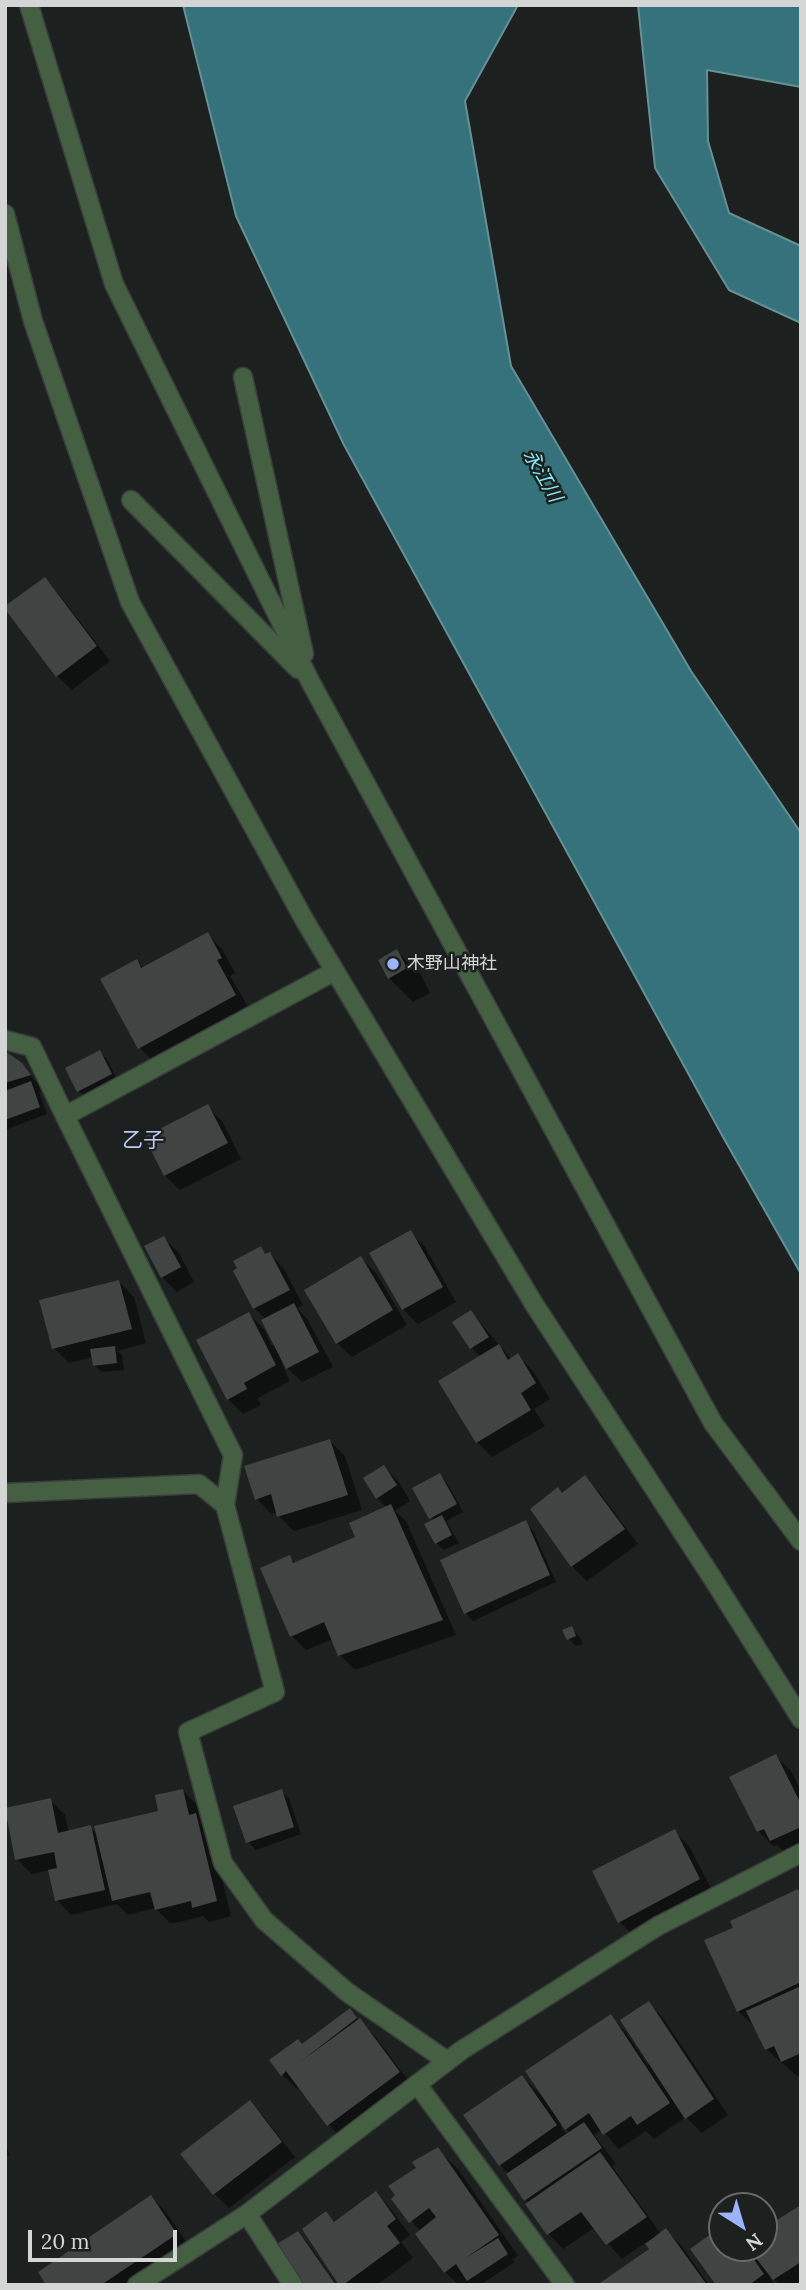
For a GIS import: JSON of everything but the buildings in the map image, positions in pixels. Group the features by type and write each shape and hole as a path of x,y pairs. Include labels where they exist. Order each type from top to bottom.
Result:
{"street":[{"path":"29,5 114,284 310,681 713,1423 801,1541"},
{"path":"5,214 33,321 130,602 305,921 534,1304 801,1719"},
{"path":"243,377 310,681"},
{"path":"131,500 310,681"},
{"path":"65,1116 335,971"},
{"path":"5,1040 33,1047 233,1455 225,1505 275,1692 188,1732 223,1863 264,1920 347,1992 447,2062"},
{"path":"5,1493 199,1484 225,1505"},
{"path":"137,2285 247,2214 447,2062 657,1926 801,1853"},
{"path":"416,2084 565,2285"},
{"path":"247,2214 293,2285"}],"water":[{"name":"永江川","path":"183,5 518,5 465,101 511,366 691,671 801,833 801,1274 723,1137 344,445 236,216"},
{"path":"638,5 801,5 801,87 707,70 708,141 729,213 801,246 801,323 729,290 655,168"}],"place":[{"name":"木野山神社","path":"393,964"}],"district":[{"name":"乙子","path":"143,1141"}]}
